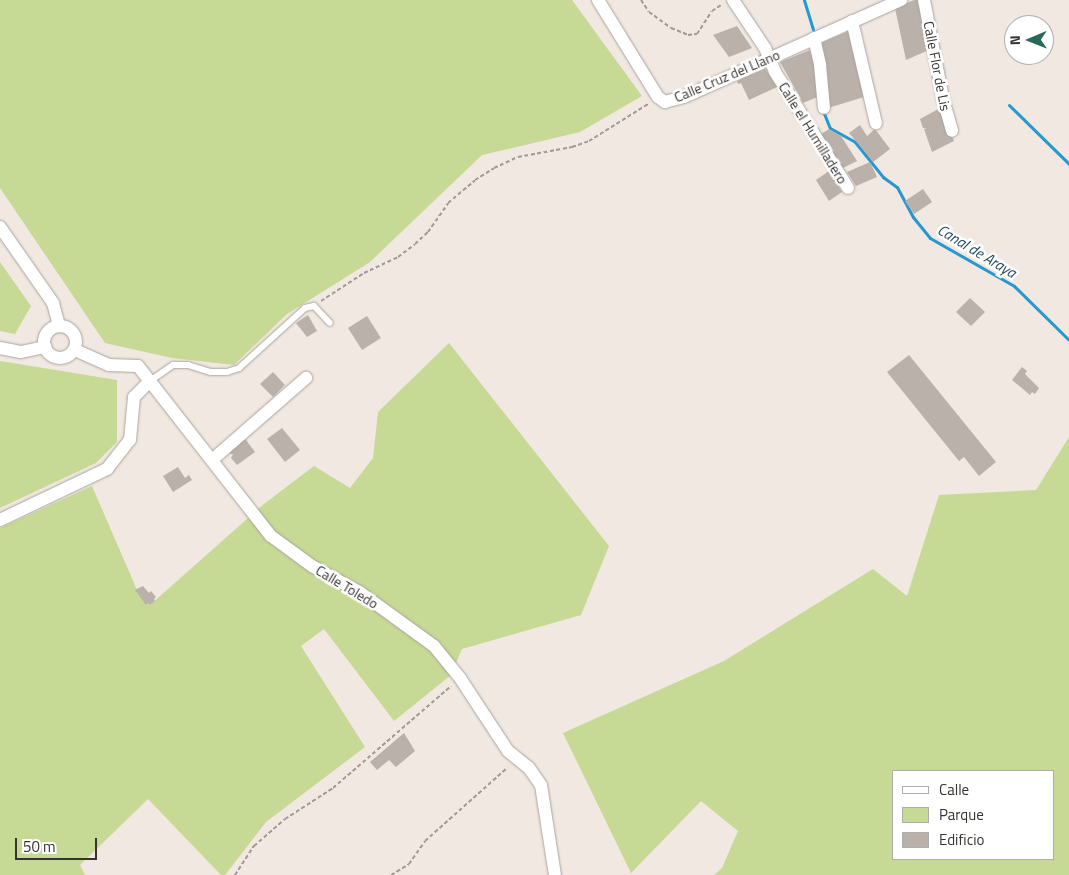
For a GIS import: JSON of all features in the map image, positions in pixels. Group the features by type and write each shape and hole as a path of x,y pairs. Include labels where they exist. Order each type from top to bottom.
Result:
{"street":[{"name":"Calle Cruz del Llano","path":"598,0 658,97 665,102 674,101 901,0"},
{"name":"Calle Flor de Lis","path":"924,0 943,99 952,131"},
{"name":"Calle el Humilladero","path":"734,2 765,48 775,72 848,188"},
{"path":"852,21 876,123"},
{"path":"814,38 820,65 824,108"},
{"path":"2,234 53,303 59,326"},
{"path":"59,326 66,327 73,332 77,340 74,350 69,356 61,358 52,356 45,347 44,338 50,330 59,326"},
{"path":"0,348 21,352 45,347"},
{"name":"Calle Toledo","path":"74,350 109,365 138,366 271,536 312,566 361,592 434,646 460,678 508,751 529,768 541,785 555,875"},
{"path":"212,460 306,378"},
{"path":"0,520 107,469 130,440 134,397 150,381"}],"lane":[{"path":"150,381 173,364 188,365 211,372 227,372 239,368 299,312 314,306 330,323"}],"path":[{"path":"641,0 649,12 671,28 688,35 697,34 712,11 721,5 734,2"},
{"path":"314,306 364,273 398,257 415,244 428,232 448,203 475,180 494,168 518,157 572,147 588,141 631,117 658,97"},
{"path":"235,875 254,846 285,819 333,788 460,678"},
{"path":"391,875 409,864 426,841 518,760"}],"green space":[{"path":"0,0 572,0 642,96 580,132 482,155 370,262 287,314 234,365 172,358 105,343 0,188"},
{"path":"0,262 31,306 15,334 0,331"},
{"path":"449,343 609,546 581,615 462,649 451,675 394,721 324,629 301,646 365,747 266,822 225,875 221,875 148,799 80,865 85,875 0,875 0,528 92,486 137,590 150,605 264,504 314,466 350,488 373,458 378,412"},
{"path":"0,361 117,380 117,442 96,463 0,508"},
{"path":"1069,437 1069,875 714,875 722,868 738,831 701,801 631,873 563,733 724,661 873,569 907,596 939,495 1036,490"}],"building":[{"path":"914,0 920,0 931,49 906,60 895,8"},
{"path":"737,26 752,48 729,57 713,35"},
{"path":"849,31 864,97 828,108 821,43"},
{"path":"810,50 816,64 820,96 803,103 780,62"},
{"path":"765,68 777,87 749,100 741,83 738,84 737,81"},
{"path":"942,107 954,141 932,152 924,129 927,128 923,128 920,119"},
{"path":"860,125 867,136 875,129 890,149 873,162 849,133"},
{"path":"829,129 841,136 857,161 843,168 821,134"},
{"path":"870,162 877,177 856,186 847,172"},
{"path":"829,171 842,192 829,201 816,180"},
{"path":"923,189 932,202 914,214 905,201"},
{"path":"970,298 985,312 971,326 956,312"},
{"path":"308,315 317,331 307,337 296,323"},
{"path":"367,316 381,338 362,350 348,328"},
{"path":"909,355 996,462 979,476 964,457 959,461 887,372"},
{"path":"1022,367 1027,371 1025,374 1039,388 1035,394 1032,392 1030,395 1012,380"},
{"path":"273,372 285,385 273,397 260,384"},
{"path":"282,428 300,450 285,462 267,439"},
{"path":"243,436 255,452 237,465 231,458 233,454 230,454 229,449"},
{"path":"178,467 185,478 189,475 192,480 173,492 163,476"},
{"path":"143,586 156,597 155,601 150,605 148,603 146,605 135,590"},
{"path":"404,733 415,751 396,767 389,760 377,770 370,762"}],"waterway":[{"name":"Canal de Araya","path":"804,0 813,30"},
{"path":"1009,105 1069,164"},
{"name":"Canal de Araya","path":"823,111 830,128 855,142 883,177 897,187 913,217 930,238 1014,286 1069,340"}]}
